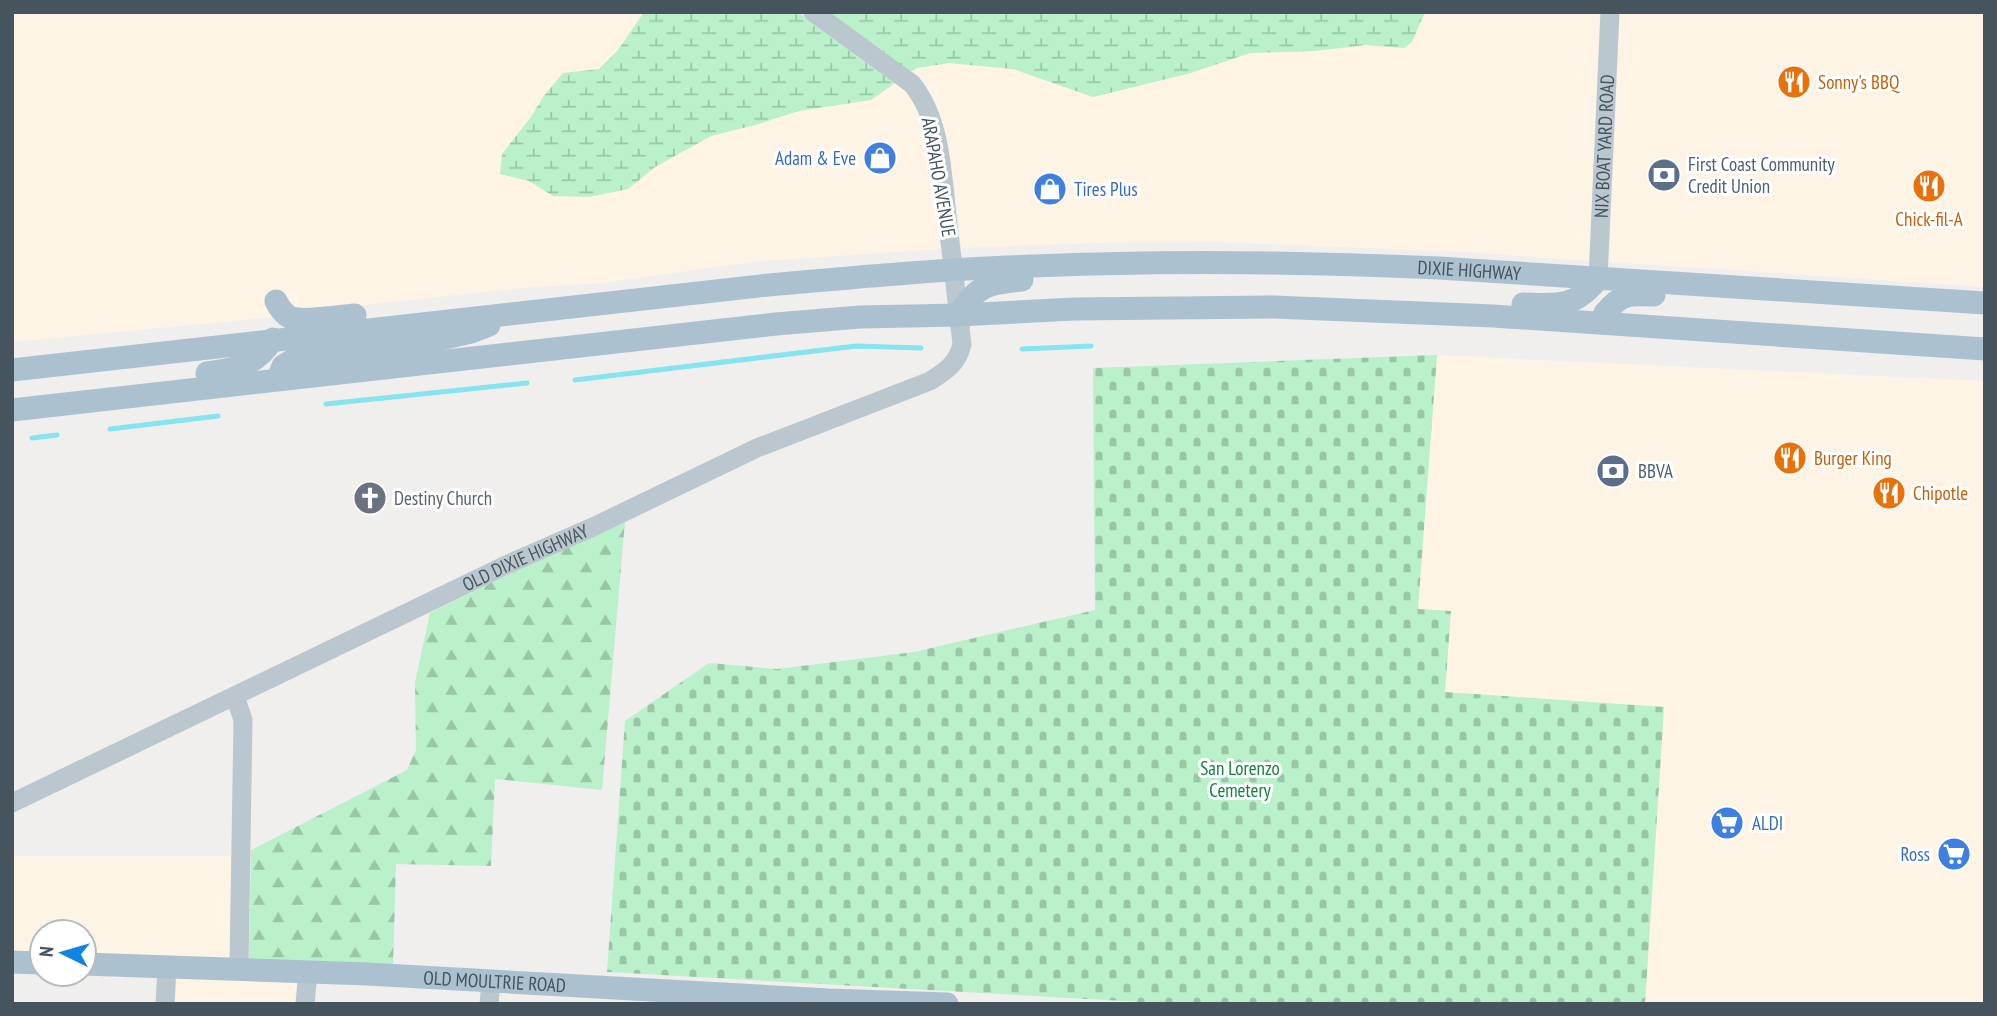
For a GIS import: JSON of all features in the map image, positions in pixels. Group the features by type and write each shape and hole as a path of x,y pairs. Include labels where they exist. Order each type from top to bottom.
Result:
{"main road":[{"name":"DIXIE HIGHWAY","path":"525,312 768,285 954,271 1033,266 1252,262 1487,271 1985,303"},
{"path":"959,315 969,298 986,286 1000,282 1189,275 1438,281 1466,280 1487,271"},
{"path":"1331,309 1367,301 1387,300 1555,305 1567,303 1588,292 1598,278"},
{"path":"1598,278 1599,299 1605,313 1617,320 1642,327"},
{"path":"1605,313 1619,298 1627,294 1910,312 1937,300"},
{"path":"276,301 287,316 296,319 547,295 605,303"},
{"path":"12,409 788,323 860,317 1074,309 1331,309 1493,316 1985,349"},
{"path":"278,379 283,366 300,356 444,339 525,312"},
{"path":"12,370 525,312"},
{"path":"12,409 29,401 48,397 131,386 161,378 233,370 256,359 273,339"},
{"path":"12,383 75,373 141,356"},
{"name":"OLD MOULTRIE ROAD","path":"98,965 307,972 490,993 947,1004"}],"street":[{"name":"ARAPAHO AVENUE","path":"813,12 912,84 922,97 938,147 954,271"},
{"name":"NIX BOAT YARD ROAD","path":"1598,278 1610,12"},
{"name":"OLD DIXIE HIGHWAY","path":"12,803 504,566 595,526 757,448 930,381 945,372 957,360 962,344 954,271"},
{"path":"273,339 278,379"},
{"path":"235,696 243,720 239,968"},
{"path":"165,1004 167,967"},
{"path":"305,1004 307,972"}],"shaded area":[{"path":"12,12 644,12 618,50 599,69 563,73 543,97 501,174 529,181 553,196 628,189 655,167 711,136 799,111 871,100 895,83 914,101 920,115 935,187 941,249 761,261 602,283 522,288 298,311 288,304 281,290 263,296 275,317 12,342"},
{"path":"1425,12 1600,12 1589,261 1465,252 1216,242 961,248 954,185 939,111 925,82 914,72 910,72 917,68 949,63 1013,69 1093,97 1191,73 1250,53 1315,51 1365,45 1404,48 1424,18"},
{"path":"1619,12 1985,12 1985,287 1609,262"},
{"path":"1437,355 1985,381 1985,1004 1645,1004 1664,707 1445,692 1451,611 1417,609"},
{"path":"12,856 231,856 229,960 98,955 98,918 28,918 28,954 12,953"},
{"path":"176,975 297,980 295,1004 175,1004"}],"green space":[{"path":"644,12 798,12 895,83 871,100 799,111 711,136 655,167 628,189 589,197 553,196 529,181 500,174 502,154 563,73 599,69 618,50"},
{"path":"828,12 1425,12 1412,42 1404,48 1365,45 1315,51 1250,53 1191,73 1093,97 1013,69 949,63 917,68 910,72"},
{"name":"San Lorenzo Cemetery","path":"1437,355 1418,609 1451,611 1445,692 1664,707 1645,1004 1177,1004 607,972 625,721 709,663 777,669 914,652 1095,610 1093,368"},
{"path":"625,521 602,790 495,779 491,866 396,864 393,967 249,960 251,850 407,770 416,750 415,682 430,613"}],"waterway":[{"path":"575,380 856,346 921,348"},
{"path":"1022,349 1091,346"},
{"path":"326,404 527,383"},
{"path":"110,429 218,416"},
{"path":"32,438 57,435"}],"place":[{"name":"Sonny's BBQ","path":"1794,82"},
{"name":"Adam & Eve","path":"880,158"},
{"name":"First Coast Community Credit Union","path":"1664,175"},
{"name":"Chick-fil-A","path":"1929,186"},
{"name":"Tires Plus","path":"1050,189"},
{"name":"Burger King","path":"1790,458"},
{"name":"BBVA","path":"1613,471"},
{"name":"Chipotle","path":"1889,493"},
{"name":"Destiny Church","path":"370,498"},
{"name":"ALDI","path":"1727,823"},
{"name":"Ross","path":"1954,854"}]}
